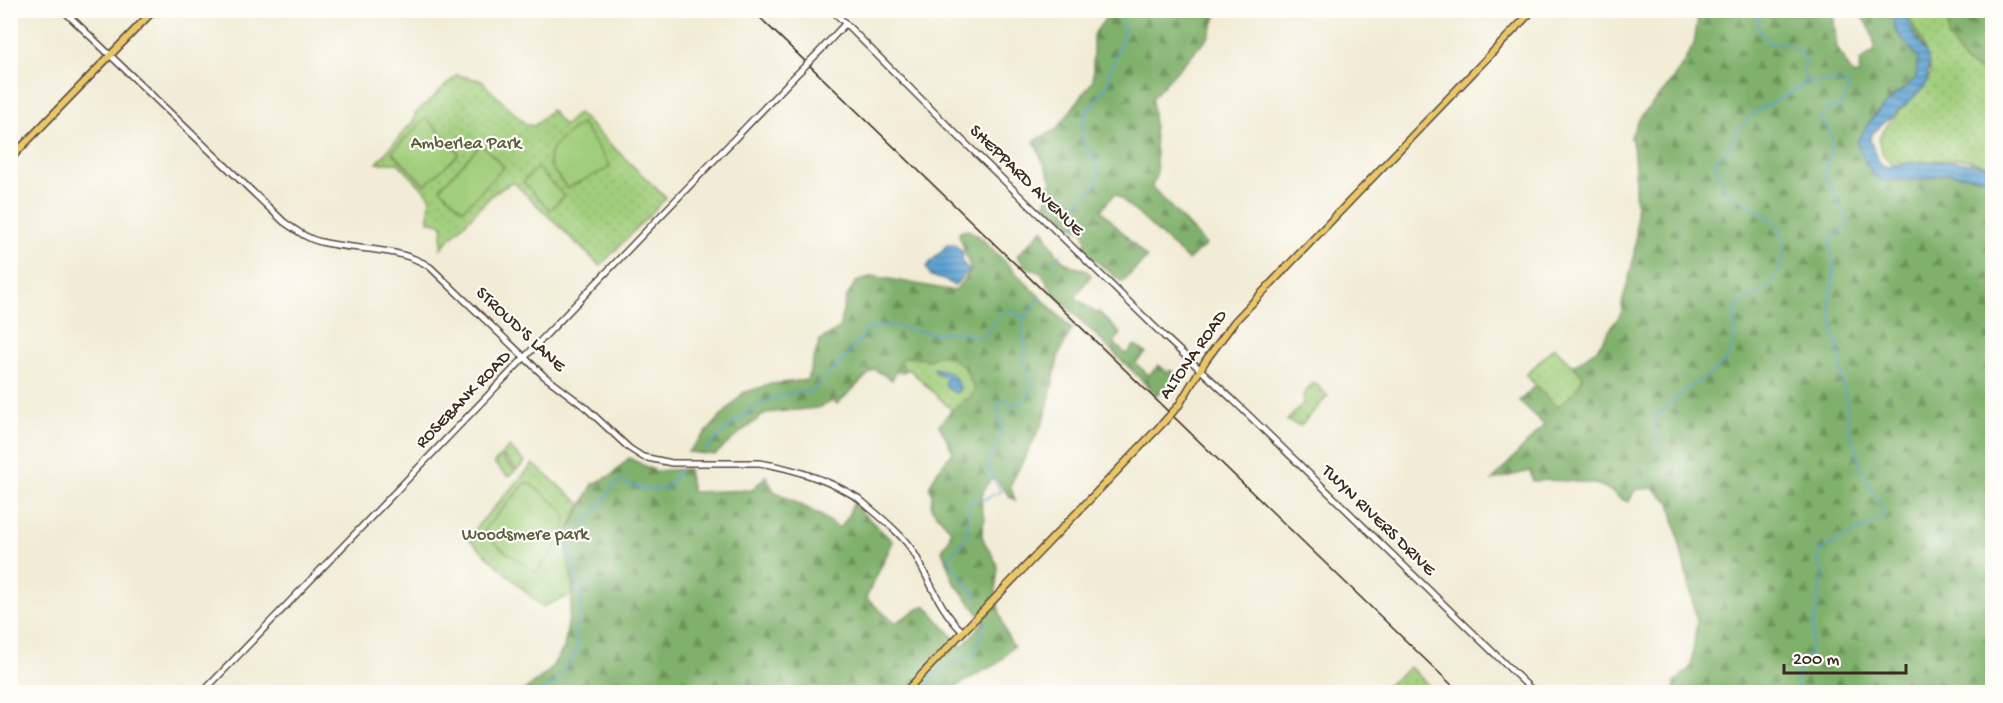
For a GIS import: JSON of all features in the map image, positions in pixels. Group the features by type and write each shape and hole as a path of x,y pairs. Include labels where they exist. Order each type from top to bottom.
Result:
{"main road":[{"path":"10,159 154,10"},
{"name":"ALTONA ROAD","path":"905,693 1179,405 1206,360 1235,321 1533,10"}],"street":[{"name":"STROUD'S LANE","path":"63,10 284,222 320,242 402,254 418,259 430,267 544,376 585,407 629,448 643,457 672,463 772,465 792,469 848,491 887,524 913,551 941,606 949,618 963,631"},
{"name":"SHEPPARD AVENUE","path":"832,10 1201,371"},
{"name":"ROSEBANK ROAD","path":"203,693 845,24"},
{"name":"TWYN RIVERS DRIVE","path":"1201,371 1534,693"}],"green space":[{"path":"1111,11 1218,11 1209,36 1152,98 1157,173 1152,187 1206,245 1188,260 1115,193 1101,210 1147,258 1122,282 1083,250 1086,241 1083,230 1070,226 1044,208 1052,181 1034,141 1057,129 1093,81 1093,35"},
{"path":"1699,11 1833,11 1837,48 1853,75 1859,75 1860,61 1875,50 1869,29 1857,11 1886,11 1893,19 1896,31 1918,58 1916,79 1891,98 1870,120 1865,162 1922,180 1949,173 1992,180 1992,692 1675,692 1674,683 1691,667 1697,621 1670,502 1652,488 1635,490 1629,502 1607,489 1590,483 1533,481 1530,471 1493,480 1544,425 1519,401 1537,385 1557,407 1576,390 1583,376 1573,366 1597,349 1622,312 1636,237 1631,136 1641,116 1665,90 1694,44"},
{"path":"1903,11 1992,11 1992,141 1926,53"},
{"path":"1906,11 1948,11 1948,37 1965,63 1992,76 1992,166 1962,159 1893,165 1883,155 1878,140 1931,74 1923,43"},
{"name":"Amberlea Park","path":"457,75 483,81 527,125 534,126 551,110 564,126 578,113 666,198 600,266 513,182 494,193 441,248 443,225 429,221 430,196 398,163 377,163 414,120 415,114"},
{"path":"426,118 458,151 458,155 425,185 392,152"},
{"path":"582,124 610,166 567,188 551,167 549,158 560,140"},
{"path":"481,144 504,167 463,210 440,188"},
{"path":"537,168 564,196 550,210 523,182"},
{"path":"1043,229 1063,260 1069,265 1084,269 1091,275 1075,297 1096,313 1099,312 1120,333 1114,343 1126,354 1135,345 1146,353 1135,363 1149,375 1159,365 1167,373 1171,370 1176,376 1157,395 1055,295 1041,273 1025,266 1017,256"},
{"path":"968,230 979,236 1072,329 1059,354 1045,418 1010,486 1015,500 994,478 983,491 982,508 985,519 982,527 983,539 995,559 998,571 996,589 999,611 1010,642 1014,646 998,663 946,692 522,692 549,671 564,648 574,585 566,536 593,484 612,475 629,458 655,471 688,469 692,492 752,490 766,476 774,491 820,515 839,528 846,520 853,504 893,542 866,598 895,623 925,605 962,647 984,621 953,581 942,550 949,539 951,530 931,508 932,493 929,487 937,472 953,452 939,425 954,407 970,397 930,360 906,357 900,362 906,370 902,373 896,372 892,380 874,369 837,404 833,401 817,408 766,413 715,455 688,452 743,393 771,384 807,380 820,340 839,329 846,298 855,283 873,276 955,291 971,270 959,234"},
{"path":"1554,347 1583,376 1576,390 1557,408 1526,375"},
{"path":"943,354 964,368 975,391 952,410 910,370 906,370 900,362 906,357 930,360"},
{"path":"1314,382 1328,396 1300,426 1287,421 1304,402 1303,395"},
{"path":"509,447 525,462 517,470 502,455"},
{"path":"500,456 515,471 508,477 494,463"},
{"name":"Woodsmere park","path":"533,464 581,504 568,530 566,541 572,595 542,607 465,535 472,532"},
{"path":"527,482 556,504 563,512 565,520 565,528 558,544 536,573 489,539 485,531"},
{"path":"1410,667 1435,692 1394,692 1387,686"}],"water":[{"path":"1886,11 1903,11 1926,53 1929,64 1924,88 1872,134 1870,140 1878,160 1883,167 1938,162 1979,164 1992,167 1992,180 1949,173 1922,180 1882,181 1874,175 1865,162 1857,142 1862,132 1883,107 1916,78 1918,58 1896,31 1893,19"},
{"path":"948,244 954,244 963,252 962,262 969,270 954,286 931,276 926,267"},
{"path":"934,368 954,376 960,388 958,392 953,392 945,385 946,377 936,373"}],"waterway":[{"path":"1076,228 1077,205 1099,177 1097,165 1084,143 1082,127 1084,119 1109,82 1109,74 1125,30 1118,15 1120,10"},
{"path":"1758,10 1758,29 1769,43 1790,46 1806,58 1803,71 1807,83 1844,82 1848,87 1840,107 1829,108 1820,118 1827,126 1832,141 1825,176 1849,222 1830,239 1834,271 1830,300 1850,432 1861,469 1884,511 1884,516 1877,521 1820,550 1818,563 1823,576 1811,648 1806,661 1799,670 1796,681 1800,692"},
{"path":"1660,451 1654,418 1687,389 1715,371 1726,360 1735,339 1733,317 1736,310 1744,301 1772,283 1779,271 1784,252 1784,238 1775,224 1732,193 1724,184 1715,166 1717,158 1729,148 1737,130 1754,113 1807,83"},
{"path":"1054,262 1061,253"},
{"path":"977,597 949,560 966,536 970,501 985,499 1001,491 988,465 1001,435 998,405 1007,400 1013,405 1018,404 1029,395 1032,384 1024,359 1026,349 1023,321 1040,296"},
{"path":"706,450 740,418 766,401 795,392 811,392 830,372 837,368 867,330 874,327 890,326 930,333 958,332 981,336 1004,312 1012,310 1020,317 1025,315"},
{"path":"540,692 553,685 576,653 579,645 574,631 581,614 581,597 569,548 579,528 596,511 614,485 621,481 643,488 667,488 679,471"},
{"path":"926,692 938,672 974,654 987,622"}],"railway":[{"path":"752,10 1459,692"}]}
